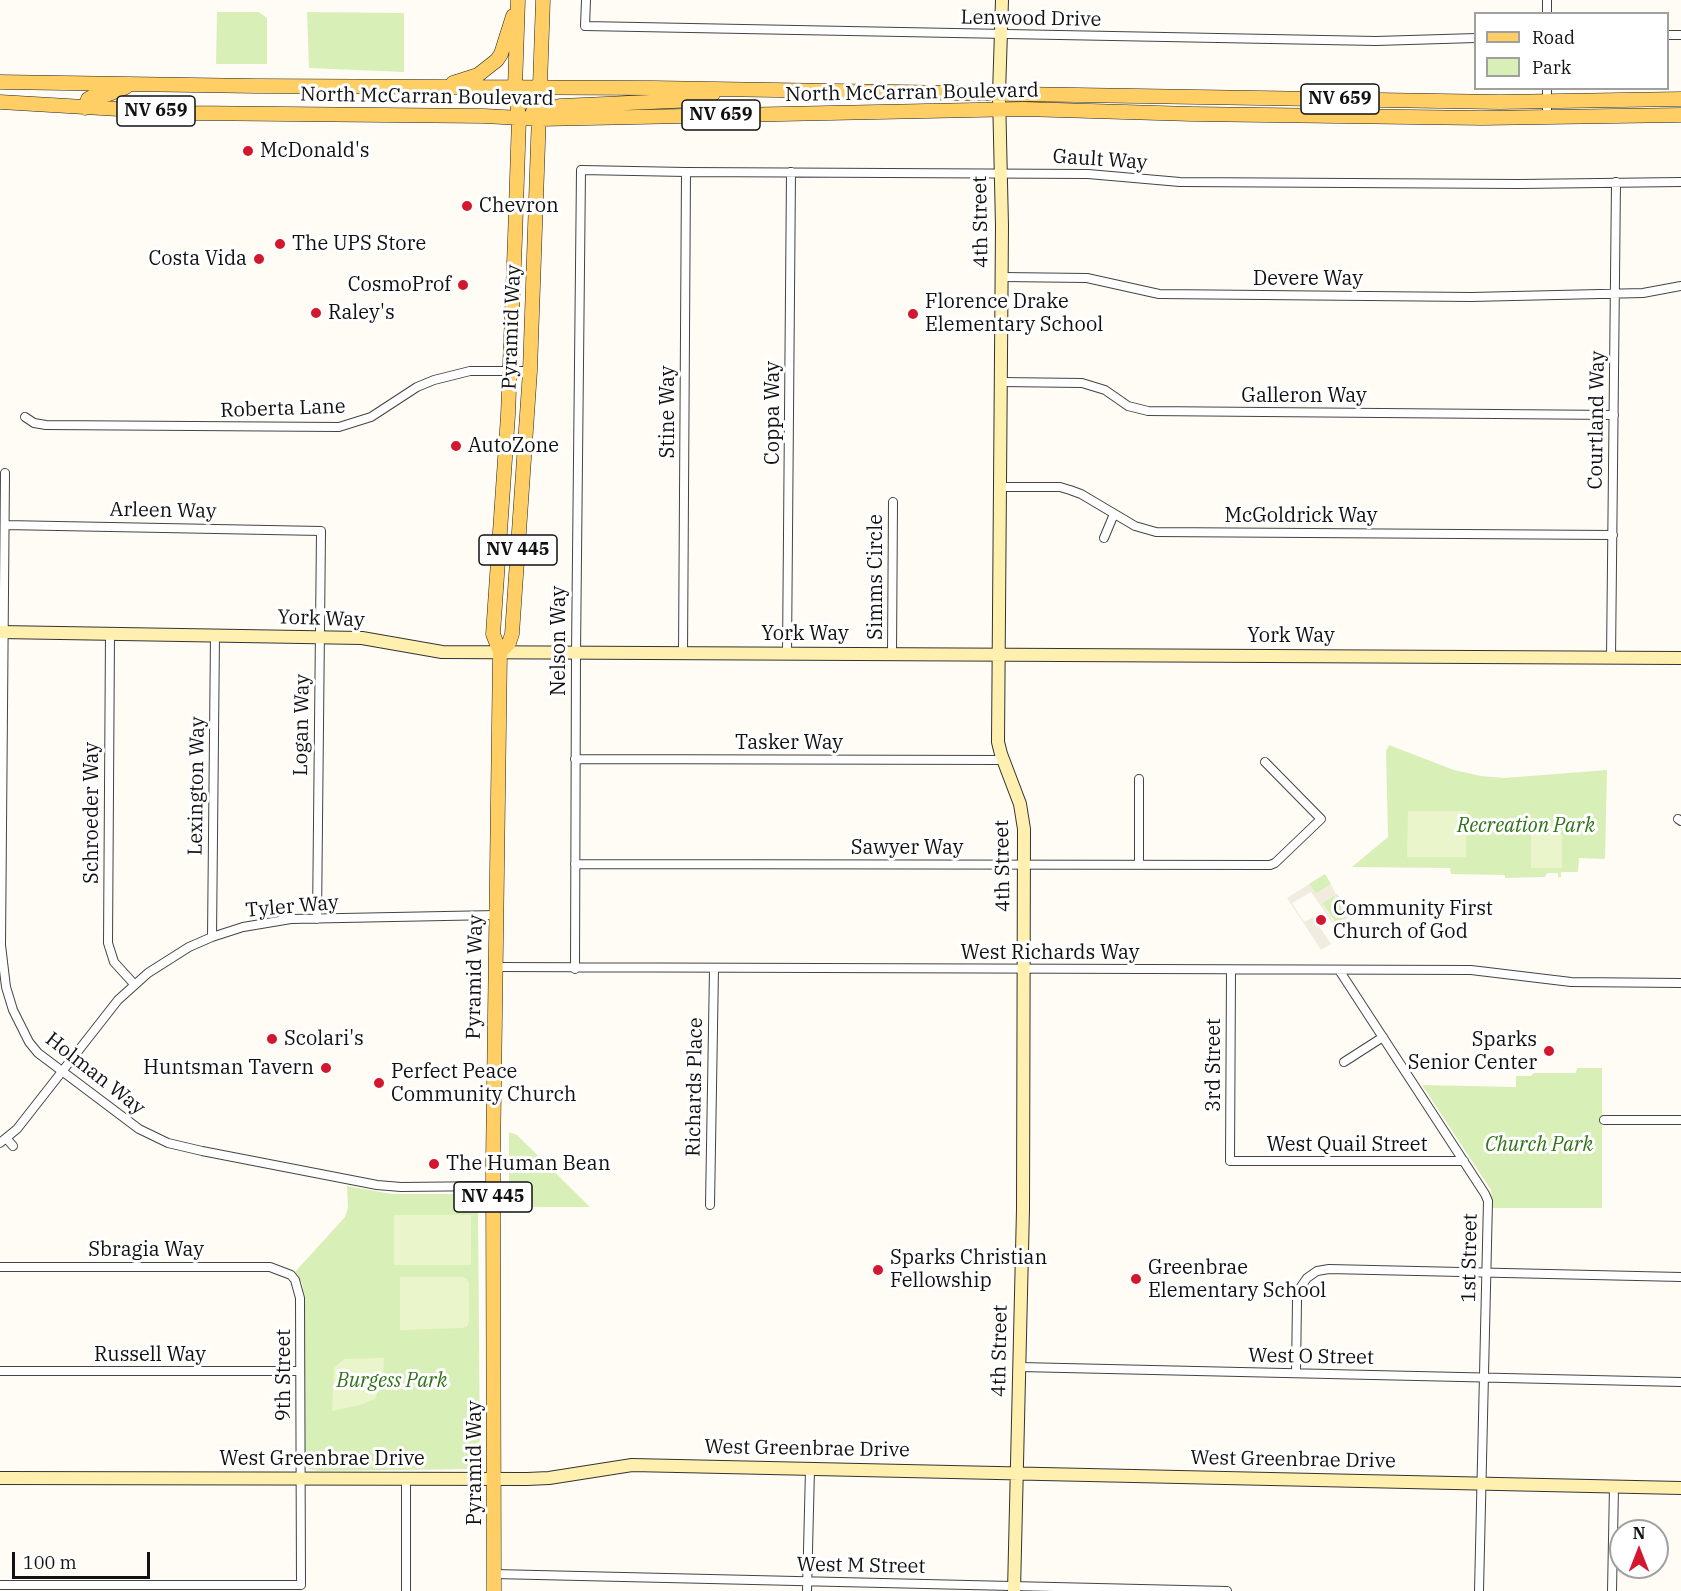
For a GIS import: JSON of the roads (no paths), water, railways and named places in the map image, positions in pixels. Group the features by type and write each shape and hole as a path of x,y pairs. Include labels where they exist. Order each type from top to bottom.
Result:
{"main road":[{"path":"437,87 478,75 497,60 518,0"},
{"name":"Pyramid Way","path":"494,1591 493,1186 500,652 493,634 509,371 519,118 515,88 518,0"},
{"name":"Pyramid Way","path":"500,652 509,643 512,634 530,372 543,0"},
{"name":"North McCarran Boulevard","path":"0,82 999,94 1547,95 1681,99"},
{"path":"85,108 88,99 109,94 130,84"},
{"path":"540,114 695,100 724,90"},
{"name":"North McCarran Boulevard","path":"0,102 226,115 519,118 540,114 999,110 1482,118 1681,115"}],"street":[{"name":"Lenwood Drive","path":"586,0 585,26 1376,41 1474,38"},
{"name":"4th Street","path":"1002,0 999,94 1002,277 998,742 1022,811 1024,865 1023,1214 1014,1589"},
{"path":"1547,95 1547,117"},
{"name":"Gault Way","path":"581,170 1088,174 1180,182 1508,184 1681,182"},
{"name":"Nelson Way","path":"575,969 581,170"},
{"name":"Stine Way","path":"683,653 686,172"},
{"name":"Coppa Way","path":"787,653 791,172"},
{"name":"Courtland Way","path":"1611,658 1616,182"},
{"name":"Devere Way","path":"1002,277 1087,278 1160,294 1471,297 1642,292 1681,286"},
{"name":"Roberta Lane","path":"25,417 34,423 55,426 339,428 371,417 417,387 431,381 470,371 530,372"},
{"name":"Galleron Way","path":"1001,382 1082,383 1105,390 1128,406 1148,411 1614,415"},
{"name":"Holman Way","path":"5,473 1,945 6,987 22,1031 38,1053 139,1129 148,1135 179,1146 377,1185 493,1186"},
{"name":"McGoldrick Way","path":"1000,487 1070,489 1135,526 1156,532 1613,535"},
{"name":"Simms Circle","path":"892,653 893,502"},
{"path":"1104,538 1114,514"},
{"name":"Arleen Way","path":"4,525 321,531"},
{"name":"Logan Way","path":"317,919 321,531"},
{"name":"York Way","path":"2,632 362,638 442,652 1681,658"},
{"name":"Schroeder Way","path":"110,634 108,943 114,962 134,984"},
{"name":"Lexington Way","path":"212,937 215,635"},
{"name":"Tasker Way","path":"575,759 1003,760"},
{"name":"Sawyer Way","path":"575,864 1270,865 1275,863 1321,819 1265,762"},
{"path":"1139,779 1139,865"},
{"name":"Tyler Way","path":"3,1140 17,1129 102,1018 134,984 167,960 212,937 267,922 496,915"},
{"name":"West Richards Way","path":"495,968 1470,970 1545,980 1681,983"},
{"name":"Richards Place","path":"710,1205 714,969"},
{"name":"3rd Street","path":"1230,1161 1231,970"},
{"name":"1st Street","path":"1339,970 1488,1201 1479,1591"},
{"path":"1344,1062 1383,1037"},
{"path":"1604,1120 1681,1120"},
{"path":"3,1140 13,1146"},
{"name":"West Quail Street","path":"1230,1161 1464,1161"},
{"name":"Sbragia Way","path":"0,1267 270,1267 291,1275"},
{"path":"1296,1373 1297,1300 1300,1288 1307,1278 1317,1271 1329,1269 1681,1277"},
{"name":"9th Street","path":"121,1588 301,1585 300,1298 298,1286 291,1275"},
{"name":"West O Street","path":"1020,1367 1681,1382"},
{"name":"Russell Way","path":"0,1371 300,1371"},
{"name":"West Greenbrae Drive","path":"0,1478 549,1478 632,1465 1681,1488"},
{"path":"807,1586 810,1469"},
{"path":"406,1478 406,1591"},
{"path":"1612,1591 1614,1486"},
{"name":"West M Street","path":"494,1574 807,1586 1227,1591"},
{"path":"0,1585 121,1588"}],"place":[{"name":"McDonald's","path":"248,151"},
{"name":"Chevron","path":"467,206"},
{"name":"The UPS Store","path":"280,244"},
{"name":"Costa Vida","path":"259,259"},
{"name":"CosmoProf","path":"463,285"},
{"name":"Raley's","path":"316,313"},
{"name":"Florence Drake Elementary School","path":"913,314"},
{"name":"AutoZone","path":"456,446"},
{"name":"Community First Church of God","path":"1321,920"},
{"name":"Scolari's","path":"272,1039"},
{"name":"Sparks Senior Center","path":"1549,1051"},
{"name":"Huntsman Tavern","path":"326,1068"},
{"name":"Perfect Peace Community Church","path":"379,1083"},
{"name":"The Human Bean","path":"434,1164"},
{"name":"Sparks Christian Fellowship","path":"878,1270"},
{"name":"Greenbrae Elementary School","path":"1136,1279"}],"park label":[{"name":"Recreation Park","path":"1526,826"},
{"name":"Church Park","path":"1539,1145"},
{"name":"Burgess Park","path":"392,1381"}]}
